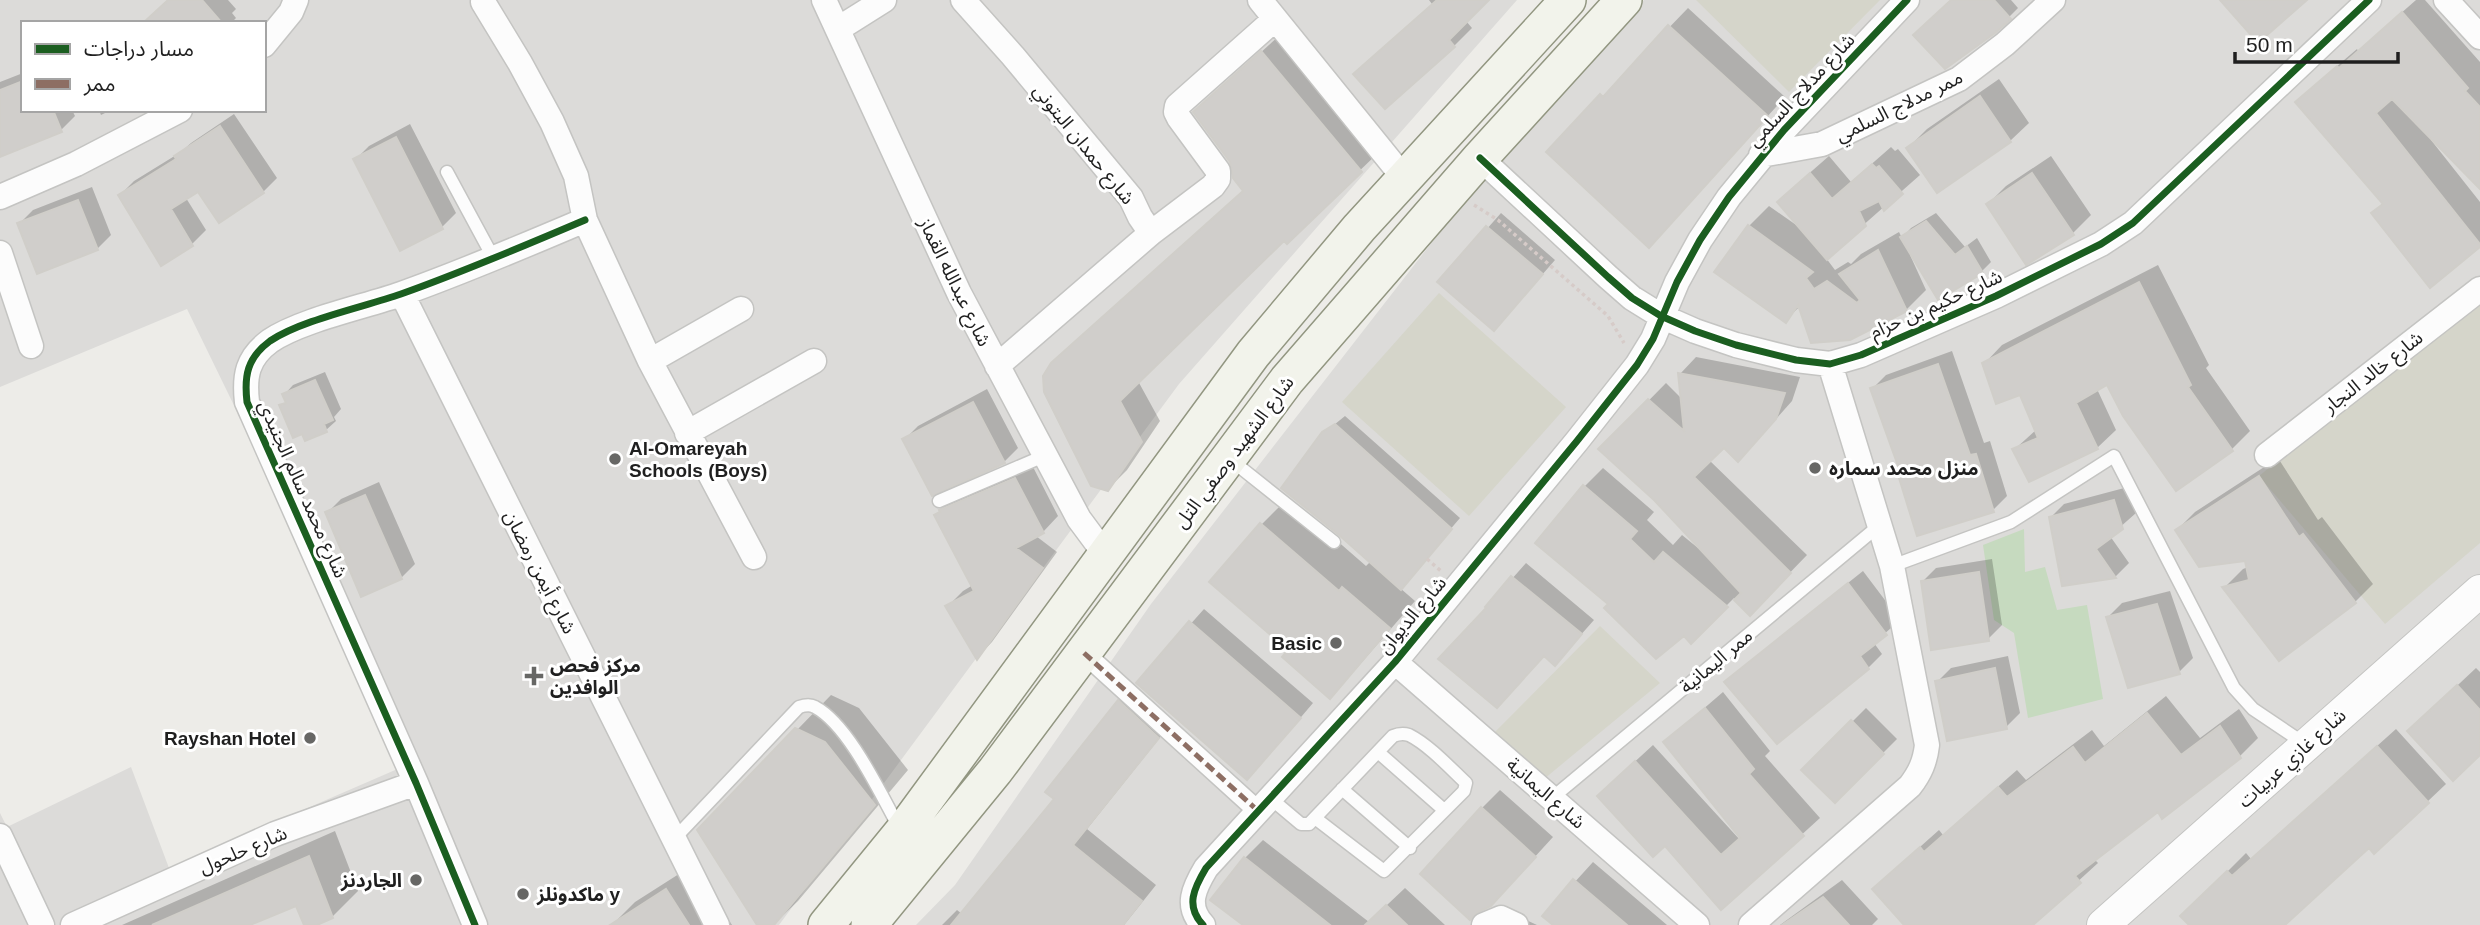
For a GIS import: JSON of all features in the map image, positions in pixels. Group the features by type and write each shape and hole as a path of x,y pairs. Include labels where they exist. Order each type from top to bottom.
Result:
{"main road":[{"path":"826,925 902,832 1253,354 1404,178 1567,0"},
{"name":"شارع الشهيد وصفي التل","path":"869,925 995,771 1287,380 1480,158 1624,0"}],"street":[{"path":"266,42 296,0"},
{"name":"شارع عبدالله القماز","path":"824,0 917,205 997,366 1079,519 1105,554"},
{"path":"838,29 884,0"},
{"name":"شارع حمدان البتوني","path":"963,0 1131,198 1151,233"},
{"name":"شارع مدلاج السلمي","path":"1661,316 1700,240 1761,155 1908,0"},
{"name":"ممر مدلاج السلمي","path":"1761,155 1822,144 1959,79 2005,44 2053,0"},
{"name":"شارع حكيم بن حزام","path":"1480,158 1632,298 1661,316 1736,345 1796,360 1830,364 1861,355 1996,296 2101,244 2133,223 2369,0"},
{"path":"2446,0 2480,37"},
{"path":"482,2 552,122 576,176 585,220 650,361 754,557"},
{"path":"997,366 1151,233 1213,186 1218,171 1175,112 1177,106 1268,10 1404,178"},
{"path":"0,197 76,164 176,112"},
{"name":"شارع محمد سالم الجنيدي","path":"475,925 416,783 247,402 245,379 252,359 270,342 297,328 401,294 494,259 585,220"},
{"path":"0,253 31,346"},
{"name":"شارع خالد النجار","path":"2267,455 2480,289"},
{"name":"شارع أيمن رمضان","path":"401,294 718,925"},
{"path":"650,361 741,309"},
{"name":"شارع الديوان","path":"1203,925 1196,918 1191,900 1206,868 1395,662 1637,366 1653,340 1661,316"},
{"path":"687,433 814,360"},
{"path":"1751,925 1910,786 1920,773 1926,758 1927,745 1892,566 1830,364"},
{"name":"شارع غازي عربيات","path":"2104,925 2480,591"},
{"path":"1084,653 1263,804"},
{"name":"شارع اليمانية","path":"1395,662 1697,925"},
{"name":"شارع حلحول","path":"73,925 275,834 416,783"},
{"path":"1,838 42,925"},
{"path":"1484,925 1501,918 1516,925"}],"lane":[{"path":"447,172 494,259"},
{"path":"939,501 1044,456"},
{"path":"1892,566 2011,522 2114,456 2234,688 2253,709 2307,745"},
{"path":"1228,458 1334,542"},
{"name":"ممر اليمانية","path":"1552,798 1881,524"},
{"path":"675,838 799,707 806,705 813,705 828,717 851,742 902,832"},
{"path":"1263,804 1301,824 1309,824 1393,736 1400,733 1408,735 1466,783 1464,791 1384,872 1315,818"},
{"path":"1378,752 1444,810"},
{"path":"1342,789 1410,848"}],"path":[{"path":"1498,220 1608,316 1637,366"},
{"path":"1426,559 1432,563"}],"shaded area":[{"path":"0,0 1517,0 1179,384 779,925 0,925 0,813 7,827 131,767 169,868 409,764 187,309 0,387"},
{"path":"1644,0 2480,0 2480,925 916,925 955,885 1151,604 1516,134"},
{"path":"1696,0 1880,0 1789,92"},
{"path":"1439,293 1566,407 1469,516 1342,402"},
{"path":"2480,296 2480,543 2385,624 2259,476"},
{"path":"1600,626 1660,683 1544,779 1493,734"}],"green space":[{"path":"2024,529 2025,572 2045,567 2057,610 2087,605 2103,699 2028,718 2014,633 1994,620 1983,545"}],"building":[{"path":"168,0 202,0 220,21 145,21"},
{"path":"1437,0 1489,0 1449,40 1455,47 1385,109 1353,74"},
{"path":"1951,0 1994,0 2011,19 1945,69 1913,35"},
{"path":"2220,0 2307,0 2258,43"},
{"path":"2402,12 2468,88 2465,91 2480,107 2480,189 2392,99 2376,113 2480,244 2480,247 2430,288 2371,213 2383,204 2295,102 2337,66 2339,68"},
{"path":"1668,25 1768,116 1649,248 1546,152 1600,94 1603,97"},
{"path":"1261,51 1362,172 1287,244 1284,241 1120,401 1142,442 1108,491 1091,486 1044,392 1043,376 1051,363 1243,191 1233,178 1230,162 1193,112"},
{"path":"21,82 21,112 54,112 62,132 0,157 0,90"},
{"path":"1980,96 2011,142 1937,193 1906,148"},
{"path":"220,126 264,193 219,223 198,192 171,209 193,246 161,266 118,195 176,159 174,156"},
{"path":"396,137 443,229 400,251 353,159"},
{"path":"1872,164 1876,168 1879,166 1903,194 1884,211 1879,201 1859,211 1866,226 1827,260 1777,202 1810,173 1832,199"},
{"path":"2032,173 2074,235 2026,265 1986,204"},
{"path":"78,200 98,250 37,274 17,223"},
{"path":"1926,221 1955,255 1967,246 1983,273 1938,300 1900,237"},
{"path":"1748,225 1813,272 1806,278 1814,289 1827,281 1857,303 1860,300 1839,274 1878,250 1907,311 1850,340 1811,343 1798,305 1786,323 1714,272"},
{"path":"1486,226 1543,274 1494,331 1437,282"},
{"path":"2139,282 2191,385 2188,387 2233,451 2176,491 2123,416 2107,385 2076,403 2098,449 2029,482 2012,449 2038,438 2020,395 1996,404 1982,363"},
{"path":"1938,364 1970,455 1976,454 1994,512 1917,536 1899,478 1902,477 1870,388"},
{"path":"1678,373 1785,393 1776,419 1738,462 1724,448 1694,477 1791,573 1750,616 1734,600 1741,593 1654,500 1598,449 1648,399 1684,431"},
{"path":"315,380 333,420 324,424 327,432 305,441 302,434 293,438 279,405 286,403 282,394"},
{"path":"973,402 1005,463 932,496 902,439"},
{"path":"1335,424 1452,529 1401,590 1281,488 1322,432"},
{"path":"2259,476 2299,537 2303,534 2356,603 2279,661 2222,587 2249,580 2245,561 2199,567 2175,530"},
{"path":"1015,478 1044,533 1016,548 1043,568 977,660 945,606 974,591 934,515 940,512 939,510"},
{"path":"1583,485 1637,531 1630,539 1654,562 1663,552 1728,607 1691,644 1684,636 1656,659 1604,608 1608,604 1535,543"},
{"path":"365,495 402,579 361,597 325,512"},
{"path":"2114,500 2123,529 2096,549 2116,578 2062,586 2049,517"},
{"path":"1260,523 1339,591 1342,587 1390,628 1330,699 1282,657 1288,650 1209,582"},
{"path":"1979,572 1989,641 1931,650 1921,581"},
{"path":"1511,576 1582,634 1555,666 1544,656 1497,708 1438,659 1486,608"},
{"path":"1848,583 1887,635 1860,656 1869,669 1777,744 1724,682"},
{"path":"2157,604 2180,674 2128,688 2106,617"},
{"path":"1189,621 1301,718 1247,780 1136,683"},
{"path":"1995,668 2007,729 1947,741 1935,681"},
{"path":"2457,685 2480,710 2480,755 2453,781 2407,731"},
{"path":"1118,700 1159,738 1073,845 1142,901 1123,925 951,925 1054,799 1045,792"},
{"path":"1705,708 1754,769 1749,774 1804,836 1721,910 1665,846 1653,857 1597,796 1635,761 1721,855 1740,838 1663,742"},
{"path":"2147,713 2181,755 2220,726 2241,758 2162,819 2158,812 2075,876 2081,883 2033,925 1904,925 1872,889 1920,847 1924,852 1998,787 2007,797 2073,747 2085,763"},
{"path":"1851,720 1884,754 1835,803 1801,770"},
{"path":"795,728 825,742 875,805 774,925 757,925 697,830"},
{"path":"2377,746 2429,803 2374,854 2369,848 2285,925 2189,925 2180,916 2227,871 2232,876"},
{"path":"1481,807 1536,857 1491,906 1478,912 1470,920 1420,874"},
{"path":"309,856 333,918 317,925 304,925 296,906 250,925 152,925"},
{"path":"1244,857 1330,925 1243,925 1210,900"},
{"path":"1573,879 1627,925 1553,925 1542,916"},
{"path":"666,889 689,925 610,925"},
{"path":"1823,897 1849,925 1782,925"},
{"path":"1386,905 1407,925 1365,925"}],"marked path":[{"path":"1084,653 1257,810"}],"cycle path":[{"path":"1203,925 1194,911 1193,897 1206,868 1395,662 1577,441 1637,365 1653,339 1677,282 1700,240 1729,197 1784,130 1907,0"},
{"path":"1480,158 1632,298 1661,316 1736,345 1796,360 1830,364 1861,355 1996,296 2101,244 2133,223 2369,0"},
{"path":"475,925 416,783 247,402 247,376 256,354 283,333 315,320 424,286 585,220"}],"place":[{"name":"Al-Omareyah Schools (Boys)","path":"615,459"},
{"name":"منزل محمد سماره","path":"1815,468"},
{"name":"Basic","path":"1336,643"},
{"name":"مركز فحص الوافدين","path":"534,676"},
{"name":"Rayshan Hotel","path":"310,738"},
{"name":"الجاردنز","path":"416,880"},
{"name":"ماكدونلز y","path":"523,894"}]}
